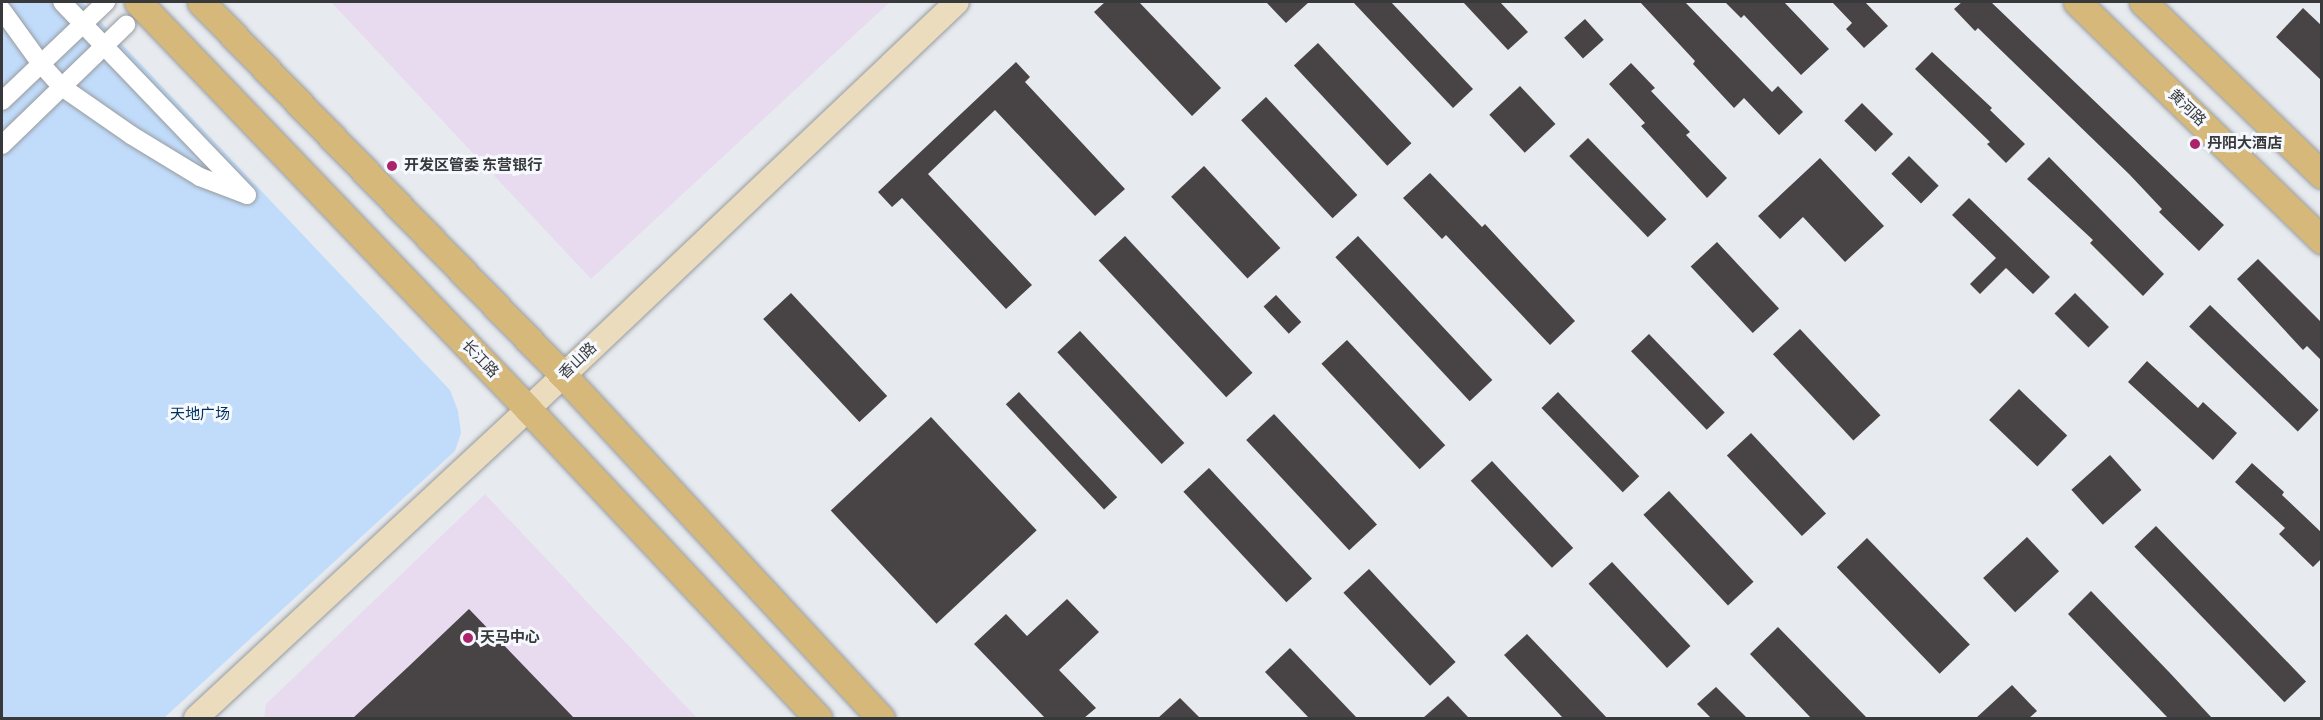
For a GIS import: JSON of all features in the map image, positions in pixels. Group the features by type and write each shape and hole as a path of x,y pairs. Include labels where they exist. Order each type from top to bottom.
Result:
{"main road":[{"name":"长江路","path":"138,2 528,409 818,718"},
{"path":"201,2 563,375 881,718"},
{"name":"黄河路","path":"2078,2 2322,240"},
{"path":"2143,2 2322,175"}],"street":[{"path":"2,10 41,64 62,87 131,135 200,177 247,195 62,2"},
{"path":"2,101 106,2"},
{"name":"香山路","path":"196,718 528,409 957,2"},
{"path":"2,145 126,25"}],"shaded area":[{"path":"331,2 890,2 591,279"},
{"path":"485,494 697,718 264,718 266,704"}],"green space":[{"name":"天地广场","path":"2,2 82,2 450,390 458,411 461,433 455,451 164,718 2,718"}],"building":[{"path":"1105,2 1139,2 1221,88 1192,116 1094,12"},
{"path":"1266,2 1309,2 1286,23"},
{"path":"1353,2 1391,2 1473,89 1453,108"},
{"path":"1463,2 1500,2 1528,32 1508,50"},
{"path":"1640,2 1685,2 1772,92 1778,86 1803,112 1779,135 1744,98 1734,108 1693,64 1695,61"},
{"path":"1725,2 1784,2 1829,49 1801,75 1744,15 1741,18"},
{"path":"1832,2 1865,2 1888,26 1864,48 1846,29 1852,23"},
{"path":"1962,2 1991,2 2224,225 2199,251 2159,212 2162,209 2129,174 1978,28 1975,31 1954,9"},
{"path":"2303,8 2322,26 2322,81 2276,37"},
{"path":"1585,19 1604,40 1583,59 1564,38"},
{"path":"1318,43 1411,143 1387,166 1294,66"},
{"path":"1932,52 1992,108 1990,110 2025,144 2006,163 1987,144 1990,142 1915,69"},
{"path":"1016,62 1030,77 1025,82 1125,189 1095,216 995,110 928,174 1032,285 1006,309 902,198 892,207 878,192"},
{"path":"1631,63 1655,88 1651,91 1690,132 1686,135 1727,178 1707,198 1641,126 1645,123 1609,84"},
{"path":"1520,86 1555,124 1525,153 1489,115"},
{"path":"1266,97 1357,195 1333,218 1241,120"},
{"path":"1862,103 1893,134 1875,152 1844,121"},
{"path":"1588,138 1666,219 1648,237 1569,156"},
{"path":"1909,156 1939,186 1921,203 1891,174"},
{"path":"2049,157 2164,274 2143,296 2090,243 2093,240 2027,179"},
{"path":"1820,158 1884,226 1845,262 1803,217 1780,239 1758,216"},
{"path":"1204,166 1280,248 1247,279 1171,197"},
{"path":"1430,173 1482,227 1485,224 1575,321 1550,345 1446,235 1442,239 1403,198"},
{"path":"1969,198 2050,277 2033,294 2006,268 1980,294 1970,284 1996,258 1952,215"},
{"path":"1125,236 1253,373 1226,397 1099,261"},
{"path":"1358,236 1492,380 1470,401 1335,257"},
{"path":"1717,242 1779,309 1753,333 1691,267"},
{"path":"2258,259 2322,323 2322,361 2307,346 2303,350 2237,279"},
{"path":"791,293 887,396 859,422 763,319"},
{"path":"2075,293 2109,327 2088,347 2054,314"},
{"path":"1276,295 1301,322 1289,334 1264,307"},
{"path":"2210,305 2319,410 2298,431 2189,327"},
{"path":"1800,329 1880,415 1853,441 1773,354"},
{"path":"1080,331 1184,443 1162,464 1057,352"},
{"path":"1649,334 1725,412 1707,430 1631,351"},
{"path":"1347,340 1445,445 1420,469 1321,364"},
{"path":"2147,361 2198,408 2203,402 2237,433 2213,460 2128,382"},
{"path":"2019,389 2067,436 2037,466 1989,420"},
{"path":"1019,392 1117,497 1104,510 1006,404"},
{"path":"1558,392 1639,476 1623,492 1541,408"},
{"path":"1274,414 1377,524 1349,550 1246,440"},
{"path":"931,417 1037,530 937,624 831,510"},
{"path":"1751,433 1826,513 1802,536 1727,456"},
{"path":"2110,455 2141,490 2103,525 2071,490"},
{"path":"1492,461 1573,548 1552,568 1471,481"},
{"path":"2252,463 2284,492 2282,495 2322,533 2322,558 2313,567 2279,534 2285,528 2235,482"},
{"path":"1209,468 1312,578 1286,602 1183,492"},
{"path":"1669,491 1754,582 1728,606 1643,515"},
{"path":"2156,526 2306,681 2284,702 2134,547"},
{"path":"2027,537 2059,571 2015,612 1983,578"},
{"path":"1867,538 1970,644 1940,674 1837,567"},
{"path":"1612,562 1690,646 1667,668 1589,584"},
{"path":"1369,569 1456,662 1430,686 1343,593"},
{"path":"2091,591 2212,718 2168,718 2068,614"},
{"path":"1067,599 1099,632 1059,670 1096,708 1084,718 1045,718 974,644 1006,614 1027,636"},
{"name":"天马中心","path":"469,609 574,718 353,718 408,667"},
{"path":"1778,627 1867,718 1811,718 1750,654"},
{"path":"1527,634 1607,718 1563,718 1504,655"},
{"path":"1290,648 1357,718 1309,718 1265,672"},
{"path":"2012,685 2037,711 2029,718 1976,718"},
{"path":"1716,687 1747,718 1711,718 1697,704"},
{"path":"1448,696 1469,718 1423,718"},
{"path":"1180,698 1200,718 1158,718"}],"place":[{"name":"丹阳大酒店","path":"2195,144"},
{"name":"开发区管委 东营银行","path":"392,166"},
{"name":"天马中心","path":"468,638"}]}
